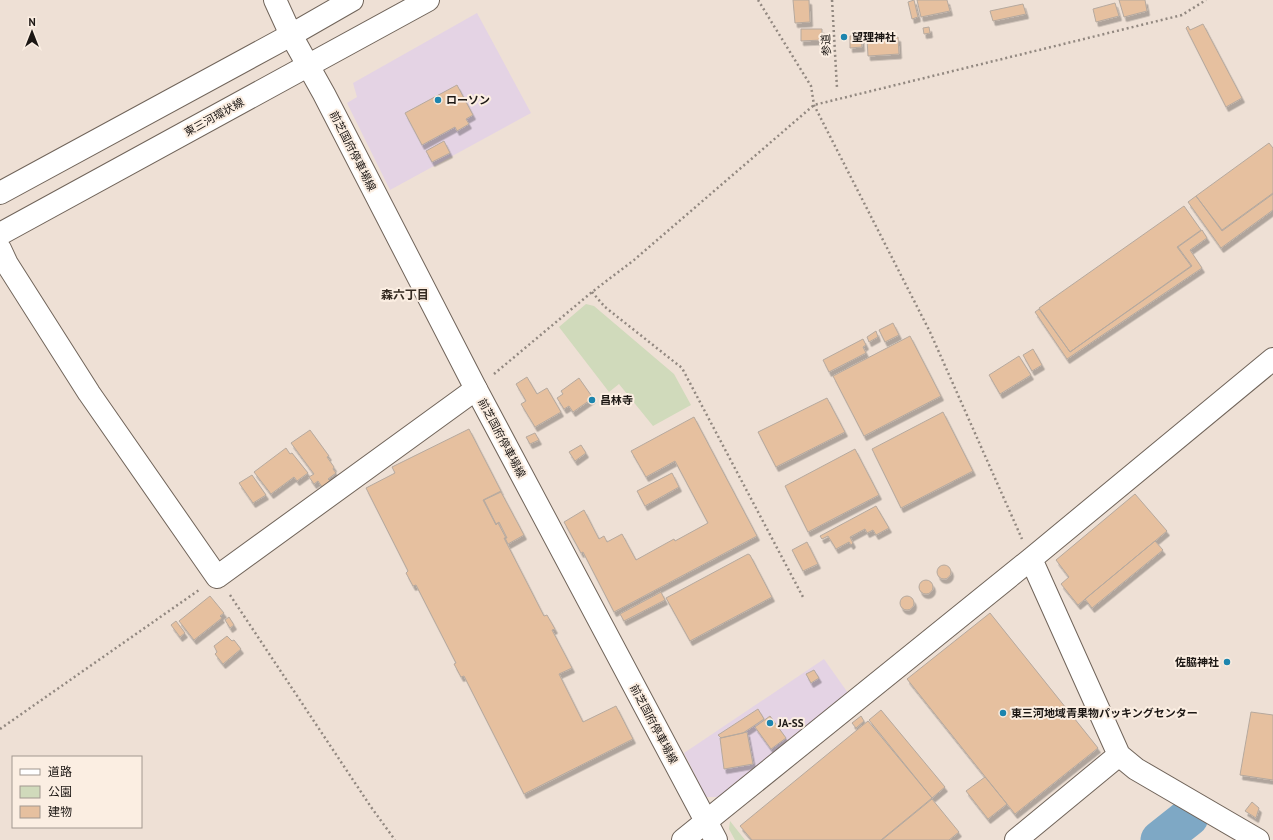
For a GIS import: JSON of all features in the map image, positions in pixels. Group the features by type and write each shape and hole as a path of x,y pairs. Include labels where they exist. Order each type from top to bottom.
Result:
{"street":[{"name":"前芝国府停車場線","path":"275,0 291,35 324,94 476,389 711,831"},
{"path":"0,193 291,35 352,0"},
{"name":"東三河環状線","path":"0,234 428,0"},
{"path":"0,249 7,264 90,393 217,577 476,389"},
{"path":"683,840 711,831 1031,559 1273,359"},
{"path":"1031,559 1119,755 1136,769 1258,840"},
{"path":"1016,840 1119,755"}],"path":[{"path":"758,0 811,86 814,105 930,332 1031,559"},
{"name":"参道","path":"832,0 837,88"},
{"path":"476,389 592,292 634,260 814,105 1182,15 1206,0"},
{"path":"592,292 605,307 682,368 804,599"},
{"path":"0,729 217,577 366,800 395,840"}],"shaded area":[{"name":"ローソン","path":"477,13 531,113 390,190 347,103 357,97 353,83"},
{"name":"JA-SS","path":"824,659 848,693 720,797 706,797 684,753"}],"green space":[{"path":"586,304 594,306 674,374 691,405 653,426 619,384 609,392 559,327"},
{"path":"730,821 745,840 735,840 729,829"}],"building":[{"path":"793,0 809,0 810,22 795,23"},
{"path":"914,0 918,17 912,19 908,2"},
{"path":"917,0 947,0 950,11 921,17"},
{"path":"1119,0 1145,0 1147,11 1124,17"},
{"path":"1115,3 1119,16 1096,22 1093,9"},
{"path":"1023,4 1026,14 993,21 990,11"},
{"path":"1203,24 1242,98 1226,107 1186,28 1188,26 1190,30"},
{"path":"929,27 930,33 924,34 923,28"},
{"path":"801,29 822,29 822,40 801,41"},
{"path":"850,36 861,36 862,47 850,48"},
{"path":"898,37 899,54 868,56 867,38"},
{"path":"457,85 473,115 466,119 469,124 457,131 455,127 422,145 405,113"},
{"path":"444,141 450,153 432,162 426,151"},
{"path":"1269,143 1273,148 1273,193 1222,230 1196,196"},
{"path":"1273,194 1273,210 1221,248 1188,202 1196,196 1222,231"},
{"path":"1184,206 1201,230 1177,247 1191,266 1070,352 1039,308"},
{"path":"1202,230 1207,238 1190,250 1202,268 1067,359 1035,312 1039,309 1070,352 1192,266 1178,247"},
{"path":"893,323 899,335 885,342 879,330"},
{"path":"876,331 878,337 869,342 867,337"},
{"path":"910,336 941,396 864,436 833,376"},
{"path":"863,339 866,345 863,347 866,353 829,372 823,360"},
{"path":"1033,349 1042,365 1032,371 1023,355"},
{"path":"1019,356 1031,375 1000,394 989,375"},
{"path":"527,377 537,394 547,388 561,412 535,427 521,404 526,401 516,384"},
{"path":"579,378 593,398 573,412 569,406 564,409 557,398 563,394 561,391"},
{"path":"827,398 845,432 776,467 758,432"},
{"path":"943,412 973,471 901,508 872,449"},
{"path":"694,417 757,536 614,612 583,552 581,553 564,522 584,510 599,539 604,536 607,542 622,534 636,560 674,539 675,541 708,523 675,461 646,477 631,451"},
{"path":"469,429 501,491 483,500 496,525 498,523 506,538 504,538 544,616 547,615 555,629 552,630 572,668 559,674 583,722 616,706 633,739 524,794 464,676 461,677 454,664 456,663 416,585 413,586 406,573 408,571 366,488 395,473 392,467"},
{"path":"310,430 329,456 327,457 336,473 328,479 330,481 322,487 318,481 314,484 309,477 314,474 291,443"},
{"path":"535,433 539,440 530,444 526,437"},
{"path":"581,445 586,453 575,461 569,452"},
{"path":"286,448 290,454 292,453 308,473 297,481 294,477 271,494 254,472"},
{"path":"855,449 879,495 808,532 785,486"},
{"path":"672,473 679,487 645,506 637,491"},
{"path":"252,475 266,495 253,503 239,483"},
{"path":"501,492 524,535 508,544 505,538 507,538 499,522 496,524 484,500"},
{"path":"1135,494 1167,531 1078,605 1061,584 1069,577 1056,560"},
{"path":"876,506 889,528 876,535 873,530 867,533 865,529 850,537 853,543 851,545 849,542 836,549 828,536 822,539 820,536"},
{"path":"1155,541 1163,550 1092,608 1085,599"},
{"path":"807,542 818,564 803,571 792,550"},
{"path":"748,554 750,555 772,597 690,641 666,598"},
{"path":"944,565 949,567 951,572 949,577 944,579 939,577 937,572 939,567"},
{"path":"926,580 931,582 933,587 931,592 926,594 921,592 919,587 921,582"},
{"path":"661,592 665,600 624,621 620,614"},
{"path":"210,596 224,613 220,616 222,618 194,640 179,621"},
{"path":"907,596 912,598 914,603 912,608 907,610 902,608 900,603 902,598"},
{"name":"東三河地域青果物パッキングセンター","path":"990,613 1098,748 1015,814 907,679"},
{"path":"229,617 234,625 230,628 225,620"},
{"path":"176,621 185,633 180,637 171,625"},
{"path":"227,636 232,641 234,640 241,649 223,664 215,654 217,652 214,646"},
{"path":"814,670 819,678 811,683 806,674"},
{"path":"758,709 764,719 743,733 721,738 718,735"},
{"path":"881,710 945,787 932,798 869,720"},
{"path":"1251,712 1273,715 1273,780 1240,775"},
{"path":"770,716 786,738 771,749 755,727"},
{"path":"861,716 864,721 856,728 852,723"},
{"path":"868,721 932,798 881,840 752,840 740,826"},
{"path":"747,732 753,764 724,769 720,738"},
{"path":"985,777 1007,804 988,819 966,791"},
{"path":"932,799 959,832 949,840 882,840"},
{"path":"1252,802 1259,808 1256,818 1245,811"}],"waterway":[{"path":"1160,840 1189,817"}],"place":[{"name":"望理神社","path":"844,37"},
{"name":"ローソン","path":"438,100"},
{"name":"昌林寺","path":"592,400"},
{"name":"佐脇神社","path":"1227,662"},
{"name":"東三河地域青果物パッキングセンター","path":"1003,713"},
{"name":"JA-SS","path":"770,723"}],"district":[{"name":"森六丁目","path":"405,295"}]}
